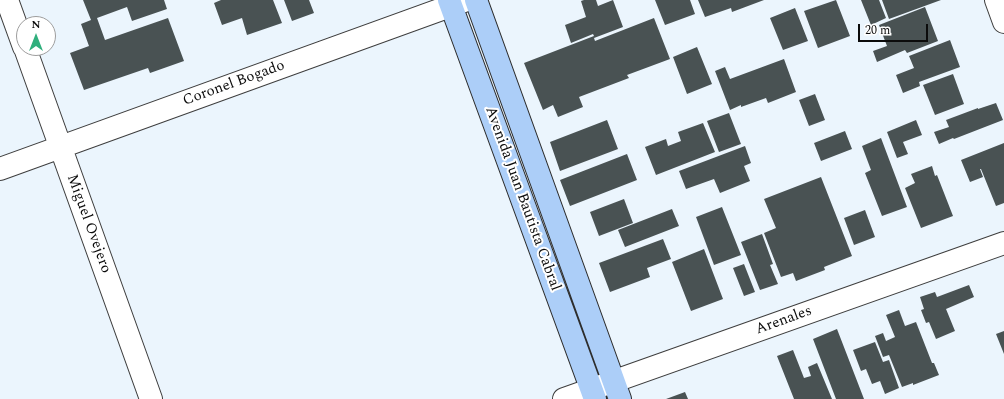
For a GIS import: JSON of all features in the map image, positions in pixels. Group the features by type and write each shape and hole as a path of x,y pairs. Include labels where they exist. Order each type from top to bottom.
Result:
{"main road":[{"name":"Avenida Juan Bautista Cabral","path":"476,0 617,390"},
{"name":"Avenida Juan Bautista Cabral","path":"456,2 593,394"}],"street":[{"name":"Miguel Ovejero","path":"7,0 16,25"},
{"path":"996,0 1004,22"},
{"name":"Coronel Bogado","path":"0,169 456,2"},
{"name":"Miguel Ovejero","path":"27,56 151,399"},
{"name":"Arenales","path":"564,399 617,390 1004,243"}],"building":[{"path":"83,0 164,0 167,9 132,21 127,7 97,18 105,40 168,18 184,61 150,73 148,68 84,90 70,53 89,46 81,24 91,20"},
{"path":"221,0 273,0 282,23 247,35 242,18 222,25 214,3"},
{"path":"284,0 309,0 314,13 292,21"},
{"path":"596,0 598,6 613,0 623,27 594,38 595,41 654,18 670,59 627,75 629,78 579,97 583,107 558,117 553,105 543,110 524,63 594,36 593,34 571,43 565,25 586,17 581,1"},
{"path":"655,0 690,0 695,14 665,25"},
{"path":"698,0 764,0 732,12 731,8 705,17"},
{"path":"836,0 850,36 818,48 804,11"},
{"path":"861,0 879,0 886,18 871,25"},
{"path":"882,0 941,0 889,19"},
{"path":"925,7 938,41 907,53 905,50 877,62 873,51 887,46 879,25"},
{"path":"795,8 808,41 783,50 770,18"},
{"path":"950,40 960,67 919,82 920,86 903,93 896,75 914,68 909,56"},
{"path":"697,47 712,84 687,94 673,57"},
{"path":"784,59 796,92 768,103 766,98 741,107 741,105 730,110 715,71 725,67 730,79"},
{"path":"953,74 964,104 935,115 923,85"},
{"path":"815,94 825,120 809,126 799,100"},
{"path":"996,103 1003,120 939,144 934,132 949,127 946,120"},
{"path":"729,113 741,144 719,152 707,121"},
{"path":"607,120 618,149 560,171 550,142"},
{"path":"916,120 922,135 903,142 908,154 897,158 887,132"},
{"path":"703,123 715,152 656,175 645,147 666,139 668,146 681,141 678,132"},
{"path":"845,131 852,149 821,161 814,143"},
{"path":"881,138 907,207 882,216 865,173 871,170 862,146"},
{"path":"1004,143 1004,203 996,206 981,169 983,177 970,182 961,160"},
{"path":"745,146 751,163 744,166 750,181 720,193 714,179 686,189 679,171"},
{"path":"627,154 637,180 570,206 560,180"},
{"path":"932,166 953,216 921,228 905,188 915,183 911,174"},
{"path":"821,177 852,256 824,267 825,270 796,281 793,273 781,277 764,233 776,228 764,199"},
{"path":"624,199 633,223 599,236 590,212"},
{"path":"722,207 741,255 714,265 696,217"},
{"path":"672,209 679,226 625,247 618,230"},
{"path":"865,210 875,237 854,245 844,218"},
{"path":"762,234 773,264 770,265 778,284 760,290 741,242"},
{"path":"663,239 671,259 647,268 650,277 610,292 599,263"},
{"path":"704,249 723,299 691,311 672,262"},
{"path":"744,264 755,292 744,296 733,268"},
{"path":"969,285 974,297 946,309 955,331 936,339 929,322 926,323 921,310 924,309 920,297 935,292 937,297"},
{"path":"899,310 905,326 916,322 932,363 934,363 939,375 913,385 913,383 902,387 889,355 883,357 875,336 883,333 886,341 895,337 886,315"},
{"path":"837,329 864,399 836,399 813,339"},
{"path":"1004,331 1004,354 996,334"},
{"path":"875,342 883,362 889,360 899,388 885,394 880,381 872,384 866,369 861,371 853,350"},
{"path":"793,350 804,378 811,376 808,367 817,363 832,399 794,399 777,356"},
{"path":"685,392 688,399 666,399"}]}
